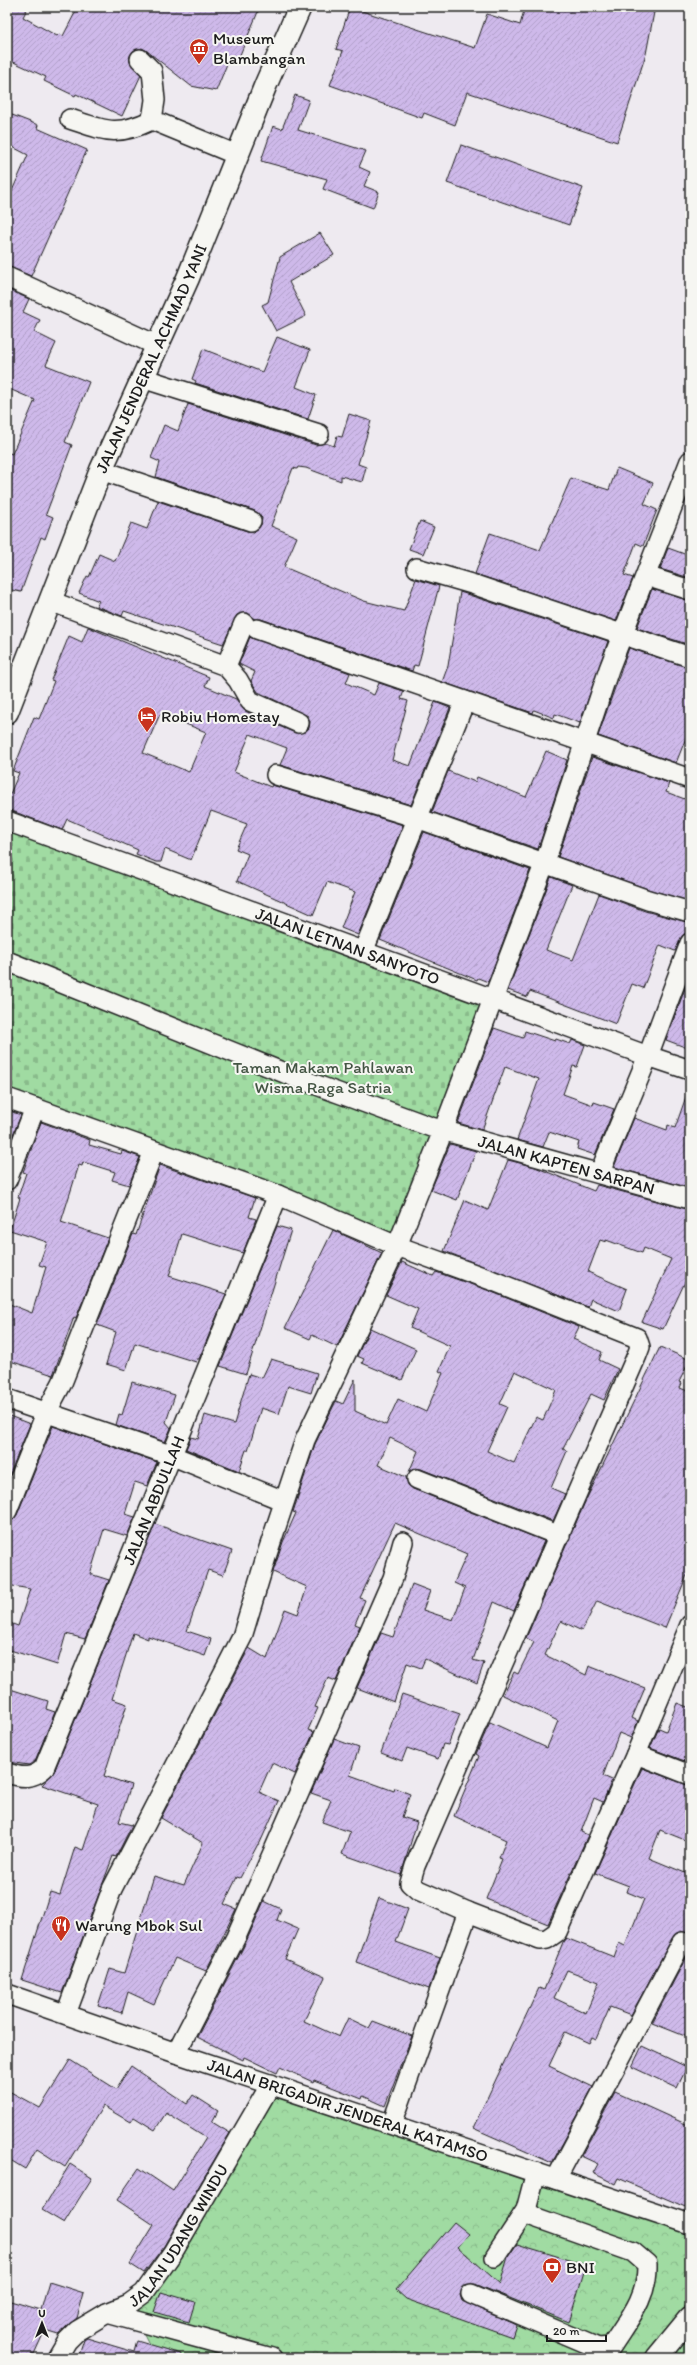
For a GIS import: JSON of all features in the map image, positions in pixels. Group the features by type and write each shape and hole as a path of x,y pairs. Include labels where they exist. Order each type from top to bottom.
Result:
{"main road":[{"name":"JALAN JENDERAL ACHMAD YANI","path":"7,712 101,470 156,345 188,278 237,155 300,7"},
{"path":"657,2358 690,2318"}],"street":[{"path":"140,59 152,71 155,100 152,120"},
{"path":"70,119 104,130 130,130 152,120 237,155"},
{"path":"7,277 156,345"},
{"path":"142,378 319,434"},
{"path":"66,2014 112,1889 242,1637 284,1501 305,1440 397,1246 443,1131 494,1000 545,862 584,743 623,634 690,461"},
{"path":"101,470 251,521"},
{"path":"417,568 475,584 690,657"},
{"path":"646,576 690,590"},
{"path":"50,601 226,666 238,680 250,701 299,723"},
{"path":"226,666 250,626 690,779"},
{"path":"363,952 465,701"},
{"path":"276,775 417,818 545,862 648,900 690,912"},
{"name":"JALAN LETNAN SANYOTO","path":"7,821 494,1000 690,1070"},
{"path":"600,1172 648,1056 690,944"},
{"name":"JALAN KAPTEN SARPAN","path":"7,961 292,1076 443,1131 600,1172 690,1198"},
{"path":"7,1098 278,1195 397,1246 491,1280 637,1338 640,1347 638,1356 418,1858 410,1883 418,1890 468,1912 540,1940 547,1940 557,1932 636,1754 690,1625"},
{"path":"7,1180 35,1108"},
{"path":"7,1511 46,1412 62,1383 154,1151"},
{"name":"JALAN ABDULLAH","path":"7,1773 29,1777 36,1776 44,1768 173,1456 278,1195"},
{"path":"7,1400 173,1456 284,1501"},
{"path":"417,1479 560,1536"},
{"path":"176,2053 236,1937 393,1578 403,1542"},
{"path":"636,1754 690,1775"},
{"path":"392,2124 468,1912"},
{"path":"556,2179 682,1942"},
{"name":"JALAN BRIGADIR JENDERAL KATAMSO","path":"7,1994 176,2053 690,2224"},
{"name":"JALAN UDANG WINDU","path":"57,2358 67,2341 77,2331 107,2313 129,2304 144,2293 173,2252 271,2084"},
{"path":"495,2257 526,2210 536,2172"},
{"path":"471,2294 598,2348 615,2353 641,2300 647,2280 646,2264 633,2252 534,2217 526,2210"},
{"path":"107,2313 272,2358"}],"green space":[{"name":"Taman Makam Pahlawan Wisma Raga Satria","path":"7,821 493,1001 397,1246 7,1088"},
{"path":"277,2086 690,2216 690,2358 156,2358 129,2304"}],"building":[{"path":"7,7 28,7 23,17 57,36 59,34 63,36 78,7 260,7 237,62 229,59 216,91 191,86 142,48 133,51 130,56 130,62 141,75 122,116 76,94 75,96 44,81 46,77 7,59"},
{"path":"350,7 475,48 487,14 520,25 525,7 655,7 646,54 617,142 467,92 455,125 424,113 422,118 330,85 343,51 336,49"},
{"path":"295,95 309,100 298,130 366,151 359,167 370,172 364,186 379,192 373,208 323,189 327,179 261,161 273,126 282,129"},
{"path":"7,113 38,125 37,128 87,150 31,276 7,266 7,202 28,155 7,144"},
{"path":"461,145 583,188 569,225 447,183"},
{"path":"320,233 334,255 289,282 306,316 276,331 262,305 268,302 280,257"},
{"path":"7,289 29,299 23,312 40,320 34,332 56,343 46,365 89,382 65,442 72,445 46,514 53,517 45,539 41,537 21,592 7,589 7,452 12,454 35,400 7,388"},
{"path":"277,337 310,350 296,387 316,395 308,419 195,383 196,381 192,379 203,349 262,372"},
{"path":"188,404 316,445 325,443 334,446 337,436 342,437 349,414 371,421 358,464 366,467 362,482 341,476 341,481 306,468 293,468 271,526 297,537 284,567 364,601 404,611 416,579 439,586 418,666 414,665 412,671 261,619 254,619 248,613 237,615 223,644 124,611 122,616 96,606 99,601 79,593 87,576 89,577 99,554 115,561 131,523 147,529 158,501 247,531 254,532 261,525 262,518 255,511 156,477 160,462 151,458 164,425 178,431"},
{"path":"617,468 653,483 644,504 657,510 643,546 636,543 624,575 633,578 616,621 475,574 490,533 540,550 571,478 609,490"},
{"path":"420,521 434,527 423,554 409,549"},
{"path":"668,548 690,556 690,578 660,569"},
{"path":"652,589 690,601 690,645 637,628"},
{"path":"460,592 608,641 580,723 555,714 554,718 534,710 533,713 442,682 448,666"},
{"path":"88,627 209,677 205,686 236,699 245,711 295,733 305,732 309,728 310,722 308,716 258,692 251,681 255,672 239,664 250,637 350,673 346,683 374,695 379,683 404,691 401,699 408,701 392,760 410,766 435,702 450,708 411,805 280,765 287,748 250,734 234,772 271,787 272,785 403,825 358,935 341,928 355,892 327,882 313,915 237,881 248,854 236,849 247,824 211,811 191,860 165,849 161,862 156,862 136,854 138,850 67,819 62,830 7,809 7,801 19,773 13,771 34,717 39,719 54,681 51,680 69,636 82,642","holes":["160,714 206,732 189,772 143,753"]},
{"path":"629,648 690,668 690,740 686,738 676,763 598,736"},
{"path":"546,751 567,760 538,849 432,812 448,771 475,782 477,777 526,797"},
{"path":"592,757 669,783 666,792 690,801 690,901 651,890 558,857"},
{"path":"424,832 530,870 488,982 478,978 477,980 380,940"},
{"path":"551,877 572,885 546,950 573,960 599,894 645,911 690,923 690,932 683,935 675,951 660,945 643,988 632,984 616,1024 530,991 527,997 508,990"},
{"path":"690,975 690,1049 666,1040"},
{"path":"494,1028 523,1038 525,1031 555,1041 556,1039 570,1044 572,1040 585,1045 577,1067 573,1066 563,1094 593,1105 594,1102 614,1109 595,1155 577,1149 579,1142 549,1132 543,1147 517,1140 539,1079 505,1067 482,1130 458,1123"},
{"path":"688,1091 690,1091 690,1188 614,1167 634,1118 667,1130 668,1125 675,1128"},
{"path":"7,1110 21,1115 12,1137 7,1136"},
{"path":"41,1122 90,1140 89,1145 121,1154 122,1151 140,1157 129,1185 112,1180 115,1172 83,1162 82,1166 79,1165 61,1222 108,1238 76,1318 74,1317 53,1375 7,1360 7,1303 32,1313 46,1267 39,1265 47,1242 10,1230 20,1198 18,1197 26,1173 23,1172"},
{"path":"450,1144 476,1151 457,1200 431,1190"},
{"path":"508,1160 535,1167 594,1191 597,1185 690,1210 690,1284 685,1282 663,1329 642,1322 671,1259 644,1248 642,1253 606,1240 606,1242 600,1240 588,1272 627,1289 619,1311 591,1299 588,1307 444,1251 465,1200 488,1210"},
{"path":"160,1165 255,1198 249,1217 256,1219 243,1253 182,1234 169,1276 226,1294 199,1359 197,1359 196,1362 135,1343 126,1370 106,1364 116,1332 97,1325 133,1234 136,1235"},
{"path":"277,1226 291,1230 246,1374 220,1366"},
{"path":"333,1230 382,1253 337,1347 312,1335 310,1339 285,1328"},
{"path":"402,1262 433,1276 436,1272 487,1290 579,1327 573,1339 602,1352 599,1360 618,1369 604,1400 591,1394 563,1449 567,1451 551,1488 565,1494 553,1521 421,1469 415,1468 409,1472 418,1451 390,1438 378,1465 406,1477 408,1485 413,1489 544,1541 514,1611 494,1602 473,1660 484,1663 477,1683 425,1659 421,1668 407,1663 394,1702 357,1688 381,1633 393,1637 412,1584 430,1591 423,1610 453,1620 465,1588 454,1583 467,1554 395,1523 360,1598 365,1600 355,1624 360,1626 336,1681 328,1678 315,1707 318,1708 308,1730 314,1732 295,1774 272,1763 259,1792 279,1801 259,1845 258,1844 240,1878 237,1877 224,1904 236,1909 206,1971 175,1958 154,2004 128,1992 122,2013 98,2006 110,1969 124,1973 154,1876 184,1885 203,1843 161,1818 249,1648 267,1659 285,1609 298,1614 307,1587 273,1572 283,1542 296,1513 293,1512 315,1444 336,1401 343,1404 355,1379 355,1411 386,1425 398,1399 426,1412 443,1373 439,1371 450,1346 410,1328 418,1309 386,1295","holes":["515,1371 556,1390 543,1420 536,1417 514,1463 487,1451 507,1407 500,1404"]},
{"path":"370,1328 416,1349 402,1380 362,1363 364,1359 357,1356"},
{"path":"660,1347 690,1360 679,1382 682,1383 680,1388 690,1392 690,1568 665,1628 597,1601 582,1631 561,1621 545,1655 586,1675 589,1666 645,1688 632,1718 638,1721 631,1738 619,1733 603,1776 612,1780 603,1802 594,1798 581,1832 588,1835 548,1924 486,1899 502,1859 499,1858 506,1840 454,1816 479,1756 476,1754 490,1722 547,1748 558,1721 503,1695 514,1672 518,1674 534,1642 526,1638 585,1502"},
{"path":"271,1359 317,1373 311,1393 288,1386 279,1414 261,1408 248,1450 246,1450 239,1471 186,1449 191,1437 198,1439 205,1415 234,1424 249,1374 262,1378"},
{"path":"132,1382 175,1395 166,1422 171,1428 165,1442 116,1425 119,1414 122,1415"},
{"path":"7,1415 30,1424 7,1481"},
{"path":"53,1426 157,1462 147,1486 135,1482 125,1514 135,1517 127,1536 104,1529 90,1574 109,1580 85,1639 66,1634 57,1665 7,1649 7,1622 18,1626 30,1589 7,1585 7,1522 13,1520 17,1515"},
{"path":"155,1524 232,1551 223,1575 208,1570 187,1631 211,1639 205,1656 148,1636 148,1639 133,1633 112,1699 127,1704 104,1776 131,1785 119,1822 132,1825 116,1857 113,1856 62,1993 22,1980 50,1892 60,1895 75,1847 83,1850 98,1804 42,1785 54,1772"},
{"path":"7,1688 48,1701 46,1709 55,1712 35,1761 29,1765 7,1762"},
{"path":"402,1694 460,1714 448,1745 443,1744 438,1759 407,1748 402,1761 381,1753"},
{"path":"677,1703 690,1708 690,1763 650,1748 659,1728 666,1731"},
{"path":"334,1739 359,1748 350,1775 394,1791 395,1788 410,1794 402,1817 417,1822 401,1875 342,1854 350,1832 322,1822 331,1800 311,1793"},
{"path":"642,1768 690,1786 690,1842 660,1830 649,1858 690,1875 690,1935 681,1931 673,1937 631,2015 610,2007 596,2039 592,2037 589,2043 565,2032 549,2066 593,2087 552,2163 473,2128 539,1988 544,1990 563,1942 566,1938 614,1957 619,1943 625,1946 644,1899 627,1892 629,1886 595,1873","holes":["567,1970 599,1982 586,2013 554,1998"]},
{"path":"379,1898 408,1909 396,1942 440,1958 429,1989 356,1962"},
{"path":"264,1901 281,1909 277,1920 298,1929 285,1959 325,1977 304,2021 339,2037 348,2018 369,2028 373,2021 412,2036 385,2106 363,2096 362,2099 314,2080 313,2082 280,2067 277,2073 244,2057 243,2060 197,2037 246,1942"},
{"path":"690,1950 690,2038 652,2023"},
{"path":"642,2046 687,2067 677,2088 632,2067"},
{"path":"70,2060 116,2089 131,2066 187,2104 193,2095 218,2111 212,2122 230,2133 164,2246 144,2273 130,2264 154,2225 117,2200 139,2168 173,2191 206,2138 166,2113 155,2130 134,2117 130,2122 103,2106 65,2167 37,2149 25,2169 7,2158 7,2090 40,2108"},
{"path":"615,2092 690,2126 690,2209 618,2178 615,2184 593,2173 598,2164 581,2156"},
{"path":"70,2164 92,2178 64,2223 42,2210"},
{"path":"454,2222 469,2234 458,2247 500,2284 508,2257 517,2244 586,2265 569,2322 475,2284 464,2285 460,2295 462,2301 516,2325 512,2337 406,2299 396,2290"},
{"path":"49,2282 84,2293 77,2318 58,2334 45,2330 34,2354 32,2353 30,2358 7,2358 7,2300 41,2310"},
{"path":"161,2292 195,2302 189,2322 154,2312"},
{"path":"87,2338 134,2352 137,2341 181,2354 180,2358 78,2358 84,2340"}],"place":[{"name":"Museum Blambangan","path":"199,65"},
{"name":"Robiu Homestay","path":"147,733"},
{"name":"Warung Mbok Sul","path":"61,1942"},
{"name":"BNI","path":"552,2284"}]}
